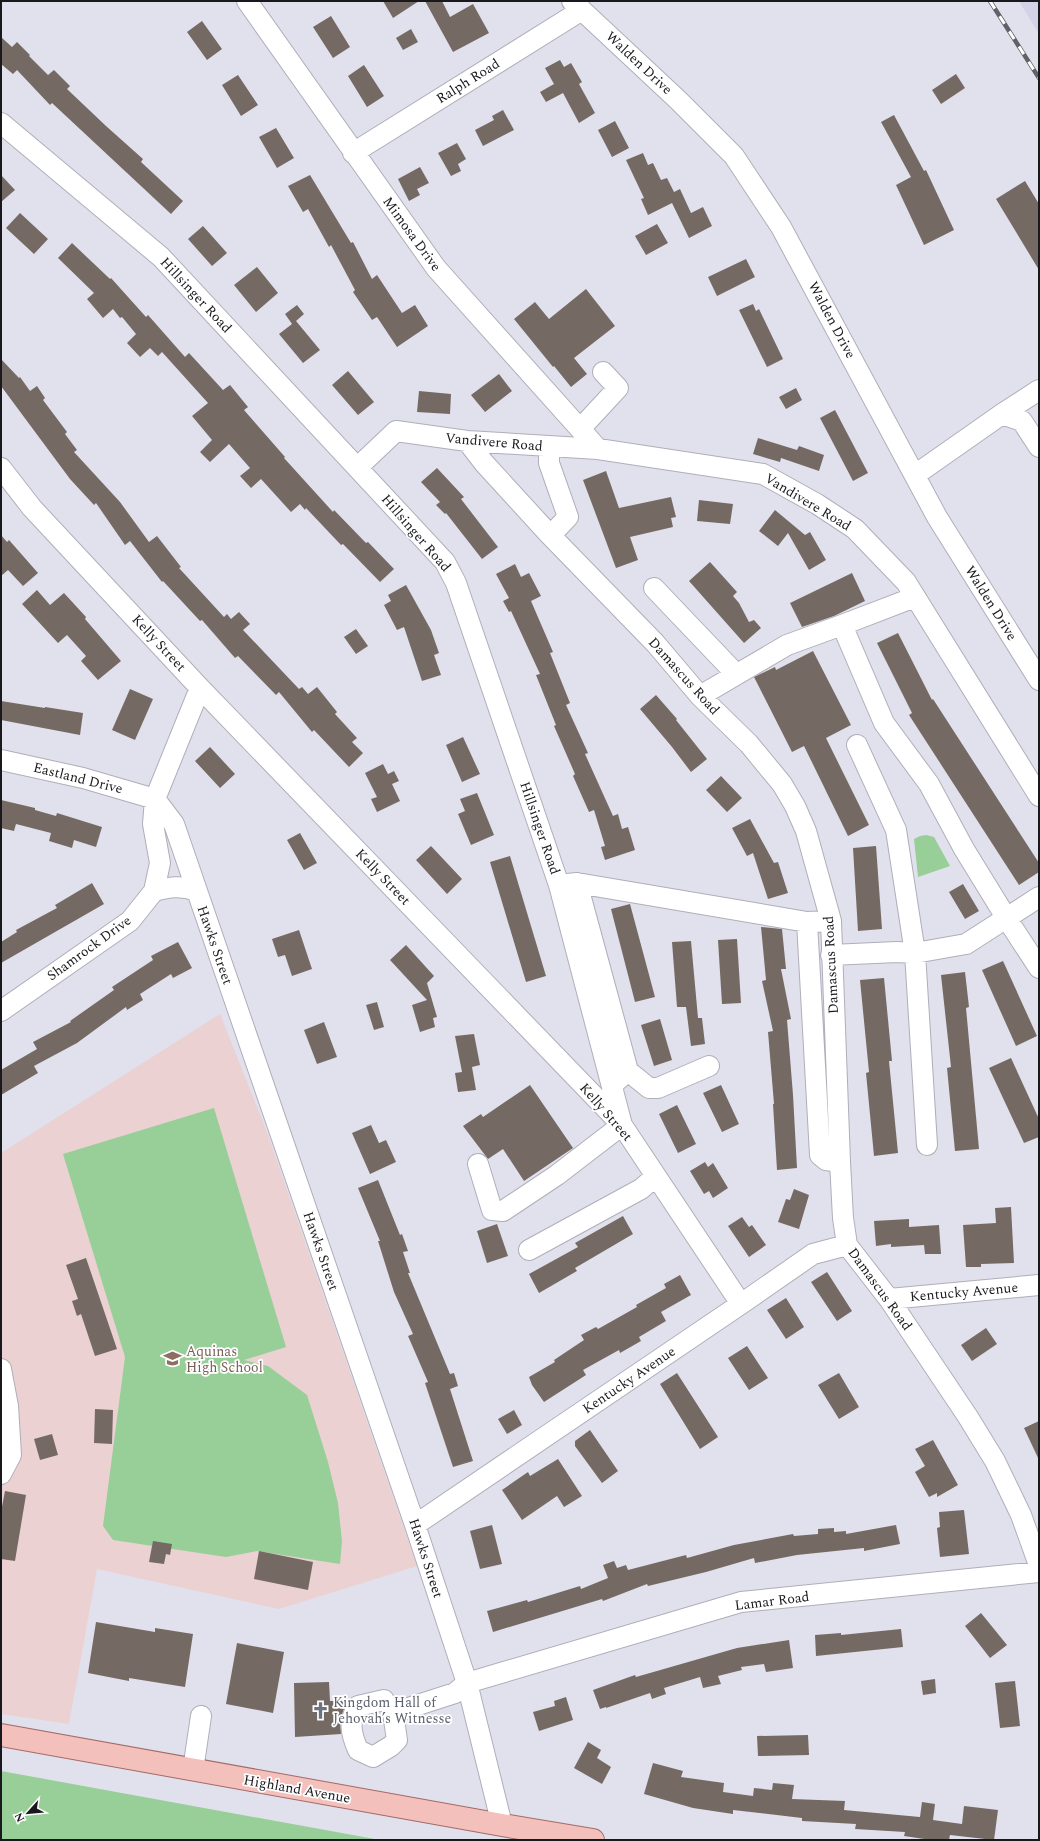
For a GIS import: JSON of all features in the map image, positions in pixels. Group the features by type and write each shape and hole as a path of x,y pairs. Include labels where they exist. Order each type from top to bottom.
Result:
{"main road":[{"name":"Highland Avenue","path":"1,1735 593,1840"}],"street":[{"name":"Mimosa Drive","path":"247,1 353,153 436,268 598,450"},
{"name":"Ralph Road","path":"353,153 577,5"},
{"name":"Walden Drive","path":"577,5 678,100 734,156 781,227 937,517 1039,680"},
{"name":"Hillsinger Road","path":"1,124 161,257 445,562 456,583 568,884 622,1125"},
{"path":"580,429 618,388 603,372"},
{"path":"914,475 1039,390"},
{"path":"1002,414 1022,421 1039,447"},
{"name":"Vandivere Road","path":"358,468 396,431 467,441 598,450 763,474 817,504 855,529 906,582 1039,796"},
{"name":"Damascus Road","path":"467,441 484,463 551,535 655,643 700,696 748,744 782,784 795,806 806,831 831,920 834,1045 843,1218 847,1245 888,1299 968,1416 995,1462 1021,1515 1039,1565"},
{"path":"549,446 549,462 568,517 551,535"},
{"name":"Kelly Street","path":"1,468 32,508 200,688 622,1125 741,1304"},
{"path":"654,588 736,674"},
{"path":"700,696 787,645 915,597"},
{"path":"842,625 884,723 929,784 964,849 1039,968"},
{"path":"156,799 200,688"},
{"path":"857,745 896,830 915,953 927,1145"},
{"name":"Eastland Drive","path":"1,760 83,778 156,799"},
{"name":"Hawks Street","path":"156,799 174,824 415,1525 467,1683 502,1825"},
{"name":"Shamrock Drive","path":"1,1011 130,921 154,891 160,863 153,824 156,799"},
{"path":"709,1066 658,1088 649,1088 628,1071 568,884 807,922 831,920"},
{"path":"154,891 167,887 180,886 197,891"},
{"path":"831,955 897,952 915,953 966,944 1039,897"},
{"path":"807,922 820,1155 826,1160 840,1162"},
{"path":"814,1044 834,1045"},
{"path":"612,1085 621,1079 628,1071"},
{"path":"478,1164 492,1210 503,1211 556,1175 622,1125"},
{"path":"529,1250 641,1189 656,1176"},
{"name":"Kentucky Avenue","path":"415,1525 741,1304 812,1254 847,1245"},
{"name":"Kentucky Avenue","path":"888,1299 1039,1285"},
{"path":"1,1369 8,1406 11,1455 1,1474"},
{"name":"Lamar Road","path":"384,1700 358,1706 352,1716 353,1739 358,1750 373,1757 391,1746 397,1740 393,1713 455,1693 467,1683 741,1602 1039,1572"},
{"path":"193,1770 201,1716"}],"shaded area":[{"path":"1019,1 1039,1 1039,34"},
{"name":"Aquinas High School","path":"220,1014 267,1132 417,1566 279,1609 97,1569 69,1724 1,1714 1,1153"}],"green space":[{"path":"926,835 934,837 950,866 918,877 914,839"},
{"path":"214,1108 286,1347 244,1360 268,1366 307,1395 328,1462 338,1503 342,1541 340,1564 257,1551 226,1557 113,1540 103,1526 125,1357 63,1154"},
{"path":"1,1771 380,1840 1,1840"}],"building":[{"path":"383,1 419,1 393,18"},
{"path":"425,1 442,1 450,17 473,4 489,33 453,52"},
{"path":"331,16 350,47 333,58 313,27"},
{"path":"202,21 222,49 207,60 187,32"},
{"path":"411,29 418,42 403,50 396,38"},
{"path":"1,37 12,47 17,42 48,75 54,70 70,86 67,89 143,159 141,162 183,201 171,214 52,103 50,105 17,70 13,74 1,64"},
{"path":"560,60 564,67 571,63 582,82 579,84 595,113 579,123 563,93 546,102 540,92 554,84 545,68"},
{"path":"364,65 384,96 367,107 348,76"},
{"path":"956,74 965,88 941,104 932,90"},
{"path":"238,75 258,105 241,116 222,85"},
{"path":"503,110 514,130 483,146 475,130 494,120 492,116"},
{"path":"894,115 924,171 926,170 954,230 924,245 896,185 911,177 881,122"},
{"path":"615,121 629,148 612,157 598,130"},
{"path":"276,128 294,158 277,168 259,137"},
{"path":"457,143 466,159 458,164 461,171 451,176 438,153"},
{"path":"643,153 648,165 653,163 661,180 667,178 674,192 680,189 691,213 703,207 712,226 689,238 672,203 648,215 641,199 644,198 626,160"},
{"path":"420,167 429,183 417,189 420,195 409,201 398,179"},
{"path":"1,175 15,190 1,202"},
{"path":"310,175 351,243 353,242 372,279 377,275 402,313 415,305 428,326 397,347 377,317 372,320 353,292 355,290 331,245 329,247 308,209 303,212 288,186"},
{"path":"1025,181 1039,204 1039,270 996,199"},
{"path":"20,213 48,239 34,254 6,228"},
{"path":"657,224 668,243 646,255 635,236"},
{"path":"203,226 227,253 212,266 188,239"},
{"path":"72,243 110,279 111,278 146,317 148,315 185,357 189,353 223,390 230,385 248,407 244,410 285,457 284,458 333,512 334,510 394,569 380,582 343,544 341,545 306,508 305,510 300,504 291,512 261,479 251,488 240,476 250,468 229,444 210,462 200,452 212,440 192,416 208,403 162,352 158,356 150,348 140,357 127,343 136,334 122,317 120,318 113,309 103,318 87,299 94,293 58,258"},
{"path":"746,259 755,277 717,296 708,277"},
{"path":"257,267 278,293 256,312 234,285"},
{"path":"586,289 615,326 574,358 587,374 571,387 514,319 535,302 549,319"},
{"path":"753,304 756,311 759,309 783,359 767,367 739,310"},
{"path":"297,305 304,314 296,321 320,350 303,363 279,334 292,324 285,314"},
{"path":"1,359 19,378 20,377 30,391 37,386 45,398 43,400 67,432 65,434 77,450 74,452 120,502 149,542 157,536 181,567 179,568 224,617 227,614 231,619 239,612 250,624 243,630 299,689 302,687 308,694 317,687 337,712 335,714 357,738 352,742 363,753 349,767 314,730 312,732 279,692 276,695 238,656 235,658 202,620 200,621 163,581 162,582 130,541 125,545 96,503 94,505 70,479 1,386"},
{"path":"348,371 374,402 358,415 332,385"},
{"path":"499,374 512,391 485,412 471,395"},
{"path":"796,388 802,400 786,409 779,397"},
{"path":"419,391 451,394 450,414 417,412"},
{"path":"835,410 868,473 853,481 820,418"},
{"path":"758,438 797,450 799,446 824,455 819,471 781,458 780,462 753,454"},
{"path":"437,468 464,497 461,499 498,547 482,559 446,513 445,514 436,505 440,502 421,482"},
{"path":"606,471 619,508 671,497 676,517 671,518 673,527 630,537 638,560 616,568 583,480"},
{"path":"699,500 733,504 730,524 697,521"},
{"path":"775,510 805,535 810,532 826,560 809,570 788,533 778,546 759,531"},
{"path":"1,535 7,542 9,540 38,573 23,586 8,570 1,576"},
{"path":"710,562 737,592 733,596 739,603 749,622 754,620 761,628 744,643 689,581"},
{"path":"515,564 521,577 529,573 541,596 531,601 553,652 550,653 570,703 566,705 588,753 585,754 613,816 618,814 622,829 628,827 635,850 605,860 601,847 605,846 594,810 589,812 573,776 575,774 554,726 556,725 536,675 540,674 511,611 509,612 503,601 509,598 496,574"},
{"path":"852,573 865,601 834,616 802,627 790,603"},
{"path":"406,585 431,630 439,653 434,655 441,675 422,681 404,627 397,630 384,605 391,601 388,595"},
{"path":"37,590 50,605 64,593 86,617 85,619 121,661 98,680 81,661 86,656 67,635 58,643 22,604"},
{"path":"356,629 368,646 356,654 344,637"},
{"path":"898,633 932,700 933,699 1039,863 1039,872 1019,885 909,715 912,713 877,643"},
{"path":"813,651 851,725 826,738 869,825 848,836 804,746 792,752 754,677 775,667 776,670"},
{"path":"130,689 153,699 135,740 112,730"},
{"path":"656,695 677,719 676,720 707,759 691,772 640,709"},
{"path":"1,701 83,713 80,735 1,720"},
{"path":"463,737 480,774 462,782 446,745"},
{"path":"210,747 235,774 220,788 195,761"},
{"path":"383,764 388,774 394,771 399,781 392,784 400,801 377,812 371,799 377,797 365,773"},
{"path":"721,776 742,798 727,812 706,790"},
{"path":"477,793 494,835 471,845 458,814 465,811 460,799"},
{"path":"1,800 35,808 35,810 56,816 57,813 102,827 96,847 74,840 72,848 49,841 51,833 16,824 14,831 1,828"},
{"path":"750,819 774,863 778,862 788,893 768,899 753,853 747,856 732,828"},
{"path":"300,833 317,863 304,870 287,840"},
{"path":"431,846 462,879 447,894 416,860"},
{"path":"876,846 882,929 858,931 853,848"},
{"path":"510,856 546,976 526,982 490,862"},
{"path":"92,883 104,904 1,963 1,942 17,932 16,930 57,908 55,905"},
{"path":"963,884 979,911 965,919 949,892"},
{"path":"630,904 655,997 635,1002 611,909"},
{"path":"761,927 782,929 786,969 781,969 791,1019 787,1020 797,1168 777,1170 774,1104 768,1032 773,1031 762,981 766,980"},
{"path":"299,930 312,969 292,976 285,955 278,957 272,939"},
{"path":"737,939 741,1003 722,1004 718,940"},
{"path":"691,941 698,1018 702,1018 705,1044 691,1046 686,1007 677,1007 672,942"},
{"path":"178,942 192,968 173,978 171,974 140,994 143,1000 127,1010 126,1007 77,1043 34,1066 38,1073 1,1095 1,1070 37,1049 33,1042 71,1022 70,1021 114,990 112,987 153,960 151,956"},
{"path":"406,945 434,976 427,983 437,1017 433,1018 435,1027 420,1032 412,1005 427,1000 390,960"},
{"path":"1003,961 1037,1036 1016,1046 982,970"},
{"path":"965,972 969,1007 966,1008 979,1149 955,1151 947,1068 951,1067 941,975"},
{"path":"884,978 892,1061 889,1061 898,1153 874,1156 866,1073 869,1072 860,980"},
{"path":"377,1002 384,1027 374,1030 366,1005"},
{"path":"660,1019 672,1060 654,1066 641,1025"},
{"path":"324,1022 337,1057 317,1064 304,1030"},
{"path":"474,1034 480,1065 472,1067 476,1090 458,1092 455,1073 462,1072 455,1036"},
{"path":"1011,1058 1039,1119 1039,1137 1024,1143 989,1068"},
{"path":"530,1085 573,1148 524,1181 503,1149 488,1159 463,1126 481,1114 483,1117"},
{"path":"721,1085 739,1124 722,1132 703,1093"},
{"path":"677,1105 696,1144 678,1153 659,1114"},
{"path":"371,1125 379,1143 386,1140 396,1162 370,1174 352,1133"},
{"path":"705,1162 708,1167 713,1163 728,1188 713,1198 709,1191 704,1194 690,1171"},
{"path":"378,1180 408,1251 403,1252 410,1273 408,1273 450,1374 454,1373 458,1386 450,1389 473,1461 453,1467 425,1383 428,1382 408,1336 413,1334 394,1292 378,1241 380,1241 358,1188"},
{"path":"794,1189 809,1195 799,1229 778,1222 786,1199 790,1200"},
{"path":"1011,1207 1014,1263 981,1264 981,1267 966,1267 963,1225 996,1223 995,1208"},
{"path":"623,1216 633,1234 575,1268 577,1271 539,1293 529,1274 578,1247 575,1243"},
{"path":"742,1217 749,1227 752,1225 766,1245 749,1257 728,1226"},
{"path":"909,1219 909,1227 939,1225 941,1254 925,1254 924,1245 891,1247 891,1244 876,1246 874,1221"},
{"path":"497,1224 508,1256 487,1263 477,1231"},
{"path":"86,1258 117,1349 95,1356 81,1314 77,1316 72,1301 78,1299 66,1265"},
{"path":"827,1272 852,1311 837,1321 811,1282"},
{"path":"680,1275 691,1295 661,1312 666,1321 639,1337 641,1341 620,1353 619,1350 583,1370 586,1375 544,1402 532,1385 529,1377 555,1362 554,1360 584,1340 581,1335 596,1327 598,1329 637,1307 636,1305 666,1288 664,1284"},
{"path":"786,1298 804,1327 786,1339 767,1310"},
{"path":"986,1328 997,1344 972,1361 961,1345"},
{"path":"747,1346 768,1378 749,1390 728,1358"},
{"path":"677,1373 718,1437 700,1449 660,1384"},
{"path":"839,1373 859,1407 839,1419 818,1385"},
{"path":"95,1409 113,1410 112,1444 94,1443"},
{"path":"514,1410 522,1425 507,1434 498,1419"},
{"path":"1039,1421 1039,1460 1024,1428"},
{"path":"590,1430 618,1471 602,1483 575,1446 575,1441"},
{"path":"52,1434 58,1455 40,1460 34,1439"},
{"path":"933,1440 958,1485 937,1497 937,1493 929,1497 915,1472 925,1466 915,1449"},
{"path":"558,1459 582,1496 564,1507 557,1496 522,1520 502,1490 528,1472 530,1476"},
{"path":"5,1491 26,1495 15,1561 1,1559 1,1512"},
{"path":"964,1510 969,1554 940,1557 937,1528 940,1527 939,1512"},
{"path":"492,1525 502,1564 480,1569 470,1531"},
{"path":"896,1525 900,1544 864,1551 864,1548 797,1555 755,1563 754,1558 706,1572 648,1586 647,1584 603,1601 602,1599 493,1632 487,1611 527,1600 528,1602 580,1586 581,1589 608,1578 603,1565 614,1561 617,1568 626,1565 628,1570 686,1555 687,1558 734,1545 793,1534 794,1536 818,1534 818,1529 834,1528 834,1532 846,1531 846,1534"},
{"path":"153,1541 172,1544 170,1555 166,1554 164,1564 149,1562"},
{"path":"259,1551 313,1562 308,1590 254,1579"},
{"path":"981,1613 1007,1645 990,1658 965,1626"},
{"path":"96,1622 155,1632 155,1628 193,1634 185,1687 129,1678 129,1681 88,1673"},
{"path":"901,1629 903,1647 816,1656 815,1635 841,1633 841,1635"},
{"path":"789,1640 793,1668 766,1672 764,1664 741,1667 742,1670 718,1676 721,1684 703,1688 700,1677 664,1688 666,1694 652,1699 650,1693 600,1709 593,1690 635,1675 636,1677 737,1648"},
{"path":"237,1643 284,1652 273,1713 226,1704"},
{"path":"935,1679 936,1693 923,1695 921,1681"},
{"path":"1015,1681 1020,1726 1000,1728 995,1683"},
{"name":"Kingdom Hall of Jehovah’s Witnesse","path":"329,1682 330,1701 345,1701 345,1706 340,1720 341,1734 295,1737 294,1683"},
{"path":"566,1697 573,1720 539,1731 533,1712 555,1706 554,1701"},
{"path":"808,1735 809,1755 758,1756 757,1736"},
{"path":"588,1742 601,1750 597,1758 611,1767 602,1784 574,1768"},
{"path":"653,1763 683,1771 681,1777 724,1783 723,1792 753,1796 754,1788 772,1790 773,1783 794,1785 792,1799 845,1801 844,1810 920,1817 922,1802 935,1804 933,1820 962,1824 964,1806 998,1810 994,1840 950,1835 949,1840 931,1840 904,1836 905,1832 855,1829 856,1824 802,1821 802,1818 733,1810 733,1814 693,1808 644,1794"}],"railway":[{"path":"990,1 1039,78"}],"place":[{"name":"Aquinas High School","path":"173,1359"},
{"name":"Kingdom Hall of Jehovah’s Witnesse","path":"320,1710"}]}
